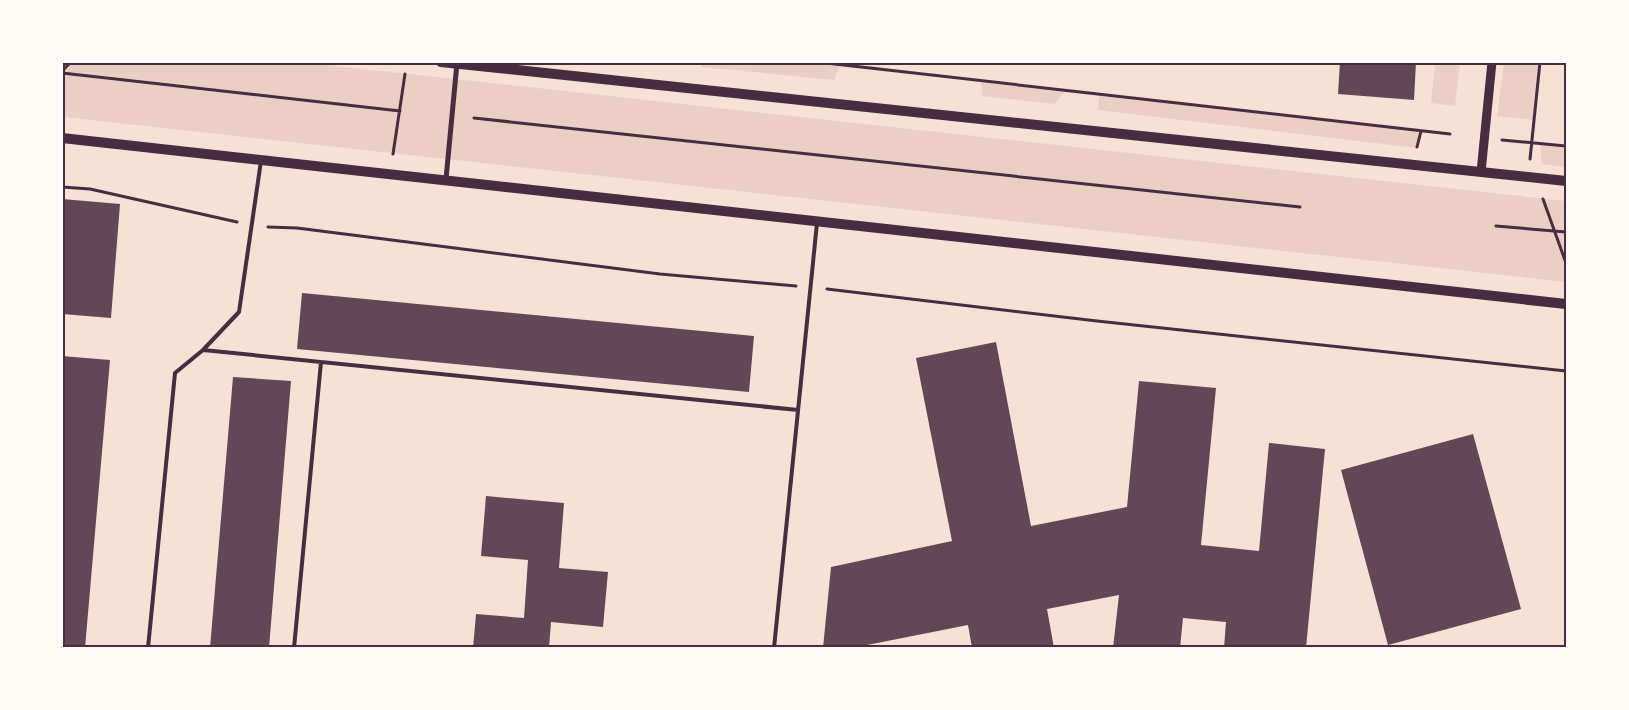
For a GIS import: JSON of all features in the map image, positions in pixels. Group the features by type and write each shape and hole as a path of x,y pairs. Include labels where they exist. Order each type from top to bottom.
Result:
{"main road":[{"path":"441,62 1566,181"},
{"path":"62,138 262,158 1566,304"}],"street":[{"path":"1481,172 1492,62"},
{"path":"446,179 457,64"}],"lane":[{"path":"148,648 175,373 202,350 239,312 262,158"},
{"path":"774,648 817,220"},
{"path":"202,350 798,410"},
{"path":"294,648 321,362"}],"path":[{"path":"62,72 71,62"},
{"path":"817,62 1450,134"},
{"path":"1530,164 1540,62"},
{"path":"62,72 400,111"},
{"path":"393,154 405,74"},
{"path":"474,118 1300,207"},
{"path":"1417,148 1421,131"},
{"path":"1500,140 1566,146"},
{"path":"1543,199 1566,264"},
{"path":"1496,226 1566,232"}],"shaded area":[{"path":"817,62 840,65 834,80 702,67 701,63"},
{"path":"63,63 309,63 1566,201 1566,282 63,117"},
{"path":"1435,63 1460,63 1455,106 1431,103"},
{"path":"1504,63 1540,63 1533,120 1497,116"},
{"path":"981,81 1065,91 1055,104 982,96"},
{"path":"1099,95 1421,131 1417,148 1098,110"},
{"path":"1540,143 1566,146 1566,167 1542,164"}],"building":[{"path":"1340,62 1416,62 1414,100 1338,94"},
{"path":"62,199 120,204 111,318 62,314"},
{"path":"302,293 754,336 749,392 297,349"},
{"path":"996,342 1031,526 1127,507 1139,381 1216,388 1201,545 1259,551 1269,443 1325,449 1306,648 1224,648 1226,622 1183,618 1180,648 1113,648 1119,595 1047,609 1054,648 972,648 968,625 852,648 823,648 831,567 952,541 916,358"},
{"path":"62,356 110,360 85,648 62,648"},
{"path":"233,377 291,381 269,648 210,648"},
{"path":"1473,434 1521,609 1388,645 1341,470"},
{"path":"486,496 564,503 559,568 608,572 603,627 551,622 549,648 473,648 476,614 524,618 528,560 481,556"}]}
